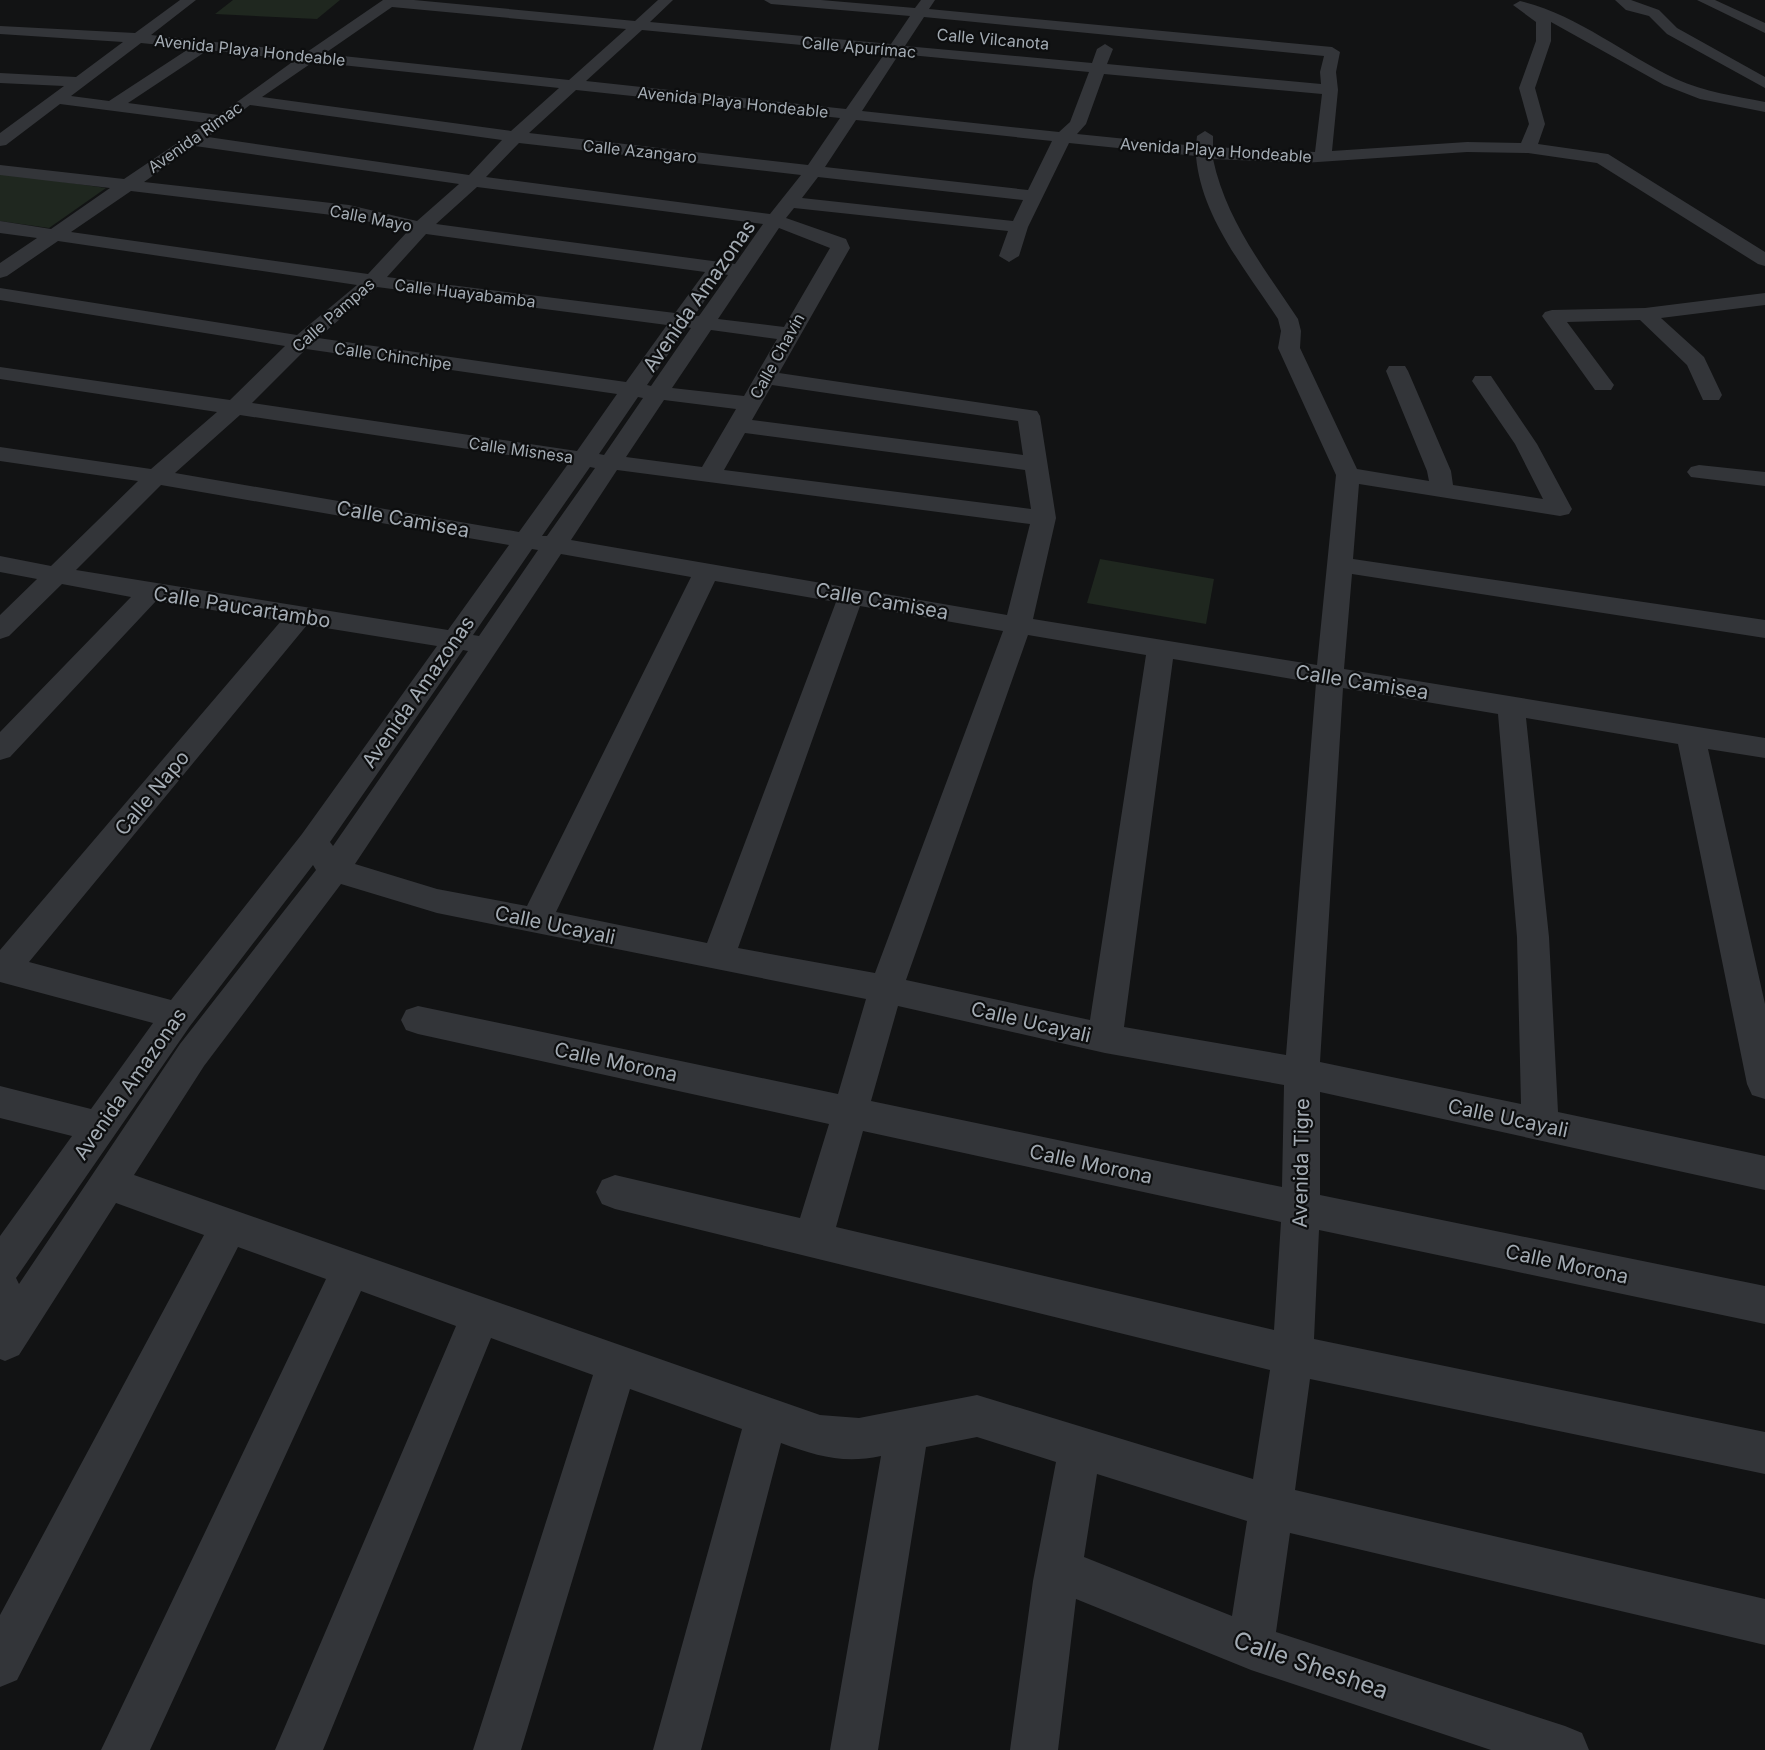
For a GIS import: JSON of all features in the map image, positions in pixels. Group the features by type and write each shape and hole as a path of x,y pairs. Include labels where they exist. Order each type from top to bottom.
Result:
{"street":[{"path":"0,141 81,82 135,38 189,0"},
{"path":"515,14 531,0"},
{"path":"771,0 924,6 1114,22 1332,52 1322,71 1330,90 1323,158"},
{"path":"1622,0 1631,7 1653,13 1672,31 1765,82"},
{"path":"1704,0 1765,29"},
{"name":"Calle Apurímac","path":"391,1 638,26 898,37 1097,69 1330,90"},
{"name":"Avenida Rimac","path":"0,272 391,1"},
{"path":"1516,2 1567,22 1670,82 1706,96 1765,107"},
{"path":"1516,2 1543,20 1545,34 1527,88 1529,109 1537,124 1528,148"},
{"name":"Calle Pampas","path":"0,630 58,576 156,477 234,408 301,342 373,281 421,228 515,137 638,26 668,6"},
{"name":"Avenida Amazonas","path":"5,1340 192,1055 334,870 706,323 731,269 765,218 789,168 846,108 898,37 924,6"},
{"name":"Avenida Playa Hondeable","path":"0,17 153,26 328,43 578,79 846,108 1078,124 1204,144 1323,158 1428,148 1528,148 1602,158 1765,260"},
{"path":"1009,256 1019,226 1063,137 1078,124 1114,22"},
{"name":"Avenida Playa Hondeable","path":"0,30 135,38 578,79 846,108 1063,137 1204,144"},
{"name":"Calle Vilcanota","path":"898,37 929,33"},
{"path":"112,106 206,45"},
{"path":"0,78 81,82"},
{"path":"58,99 222,120"},
{"name":"Calle Azangaro","path":"247,100 515,137 1035,196"},
{"name":"Avenida Amazonas","path":"765,218 790,202 813,171 846,108"},
{"path":"0,122 25,123"},
{"path":"190,140 765,218"},
{"path":"1204,144 1204,165 1222,216 1288,319 1291,331 1289,348 1348,475 1560,509 1526,444 1483,381"},
{"name":"Calle Mayo","path":"0,170 349,211 421,228 731,269"},
{"path":"790,202 1019,226"},
{"name":"Calle Chavín","path":"709,476 767,378 788,334 840,248 839,243 832,239 765,218"},
{"name":"Calle Huayabamba","path":"0,227 373,281 788,334"},
{"name":"Avenida Amazonas","path":"0,1268 178,1016 312,842 681,320 731,269"},
{"name":"Calle Chinchipe","path":"0,294 301,342 632,390 751,404"},
{"path":"1603,385 1552,316 1645,314 1763,301"},
{"path":"1645,314 1696,362 1710,396"},
{"path":"1398,371 1440,471 1442,490"},
{"name":"Calle Misnesa","path":"0,373 610,463 1044,518"},
{"path":"767,378 1029,416 1044,518 1017,625 886,989 813,1240"},
{"path":"739,425 1036,464"},
{"name":"Calle Camisea","path":"0,454 156,477 1017,625 1765,748"},
{"path":"1699,472 1765,479"},
{"name":"Avenida Tigre","path":"1251,1647 1293,1355 1301,1209 1302,1073 1330,677 1342,565 1348,475"},
{"name":"Calle Paucartambo","path":"0,564 150,592 485,645"},
{"path":"1342,565 1765,629"},
{"path":"535,922 707,571"},
{"path":"0,750 150,592"},
{"path":"718,958 851,596"},
{"name":"Calle Napo","path":"2,969 300,616"},
{"path":"1105,1038 1161,648"},
{"path":"1511,706 1533,937 1540,1125"},
{"path":"1691,736 1765,1084"},
{"path":"312,842 334,870"},
{"name":"Calle Ucayali","path":"334,870 437,901 535,922 886,989 1105,1038 1302,1073 1765,1173"},
{"path":"2,969 178,1016"},
{"name":"Calle Morona","path":"418,1020 1301,1209 1765,1305"},
{"path":"0,1102 99,1127"},
{"path":"108,1183 766,1419 820,1436 859,1439 977,1416 1270,1506 1765,1622"},
{"path":"615,1192 1293,1355 1765,1453"},
{"path":"0,1663 229,1226"},
{"path":"125,1750 351,1269"},
{"path":"0,1287 5,1340"},
{"path":"300,1750 480,1316"},
{"path":"497,1750 617,1365"},
{"path":"677,1750 766,1419"},
{"path":"854,1750 907,1431"},
{"path":"1034,1750 1056,1581 1080,1448"},
{"name":"Calle Sheshea","path":"1059,1574 1067,1573 1251,1647 1565,1750"}],"shaded area":[{"path":"233,0 340,0 317,19 215,14"},
{"path":"0,173 106,188 49,228 0,221"},
{"path":"1100,559 1214,579 1206,624 1087,603"}]}
